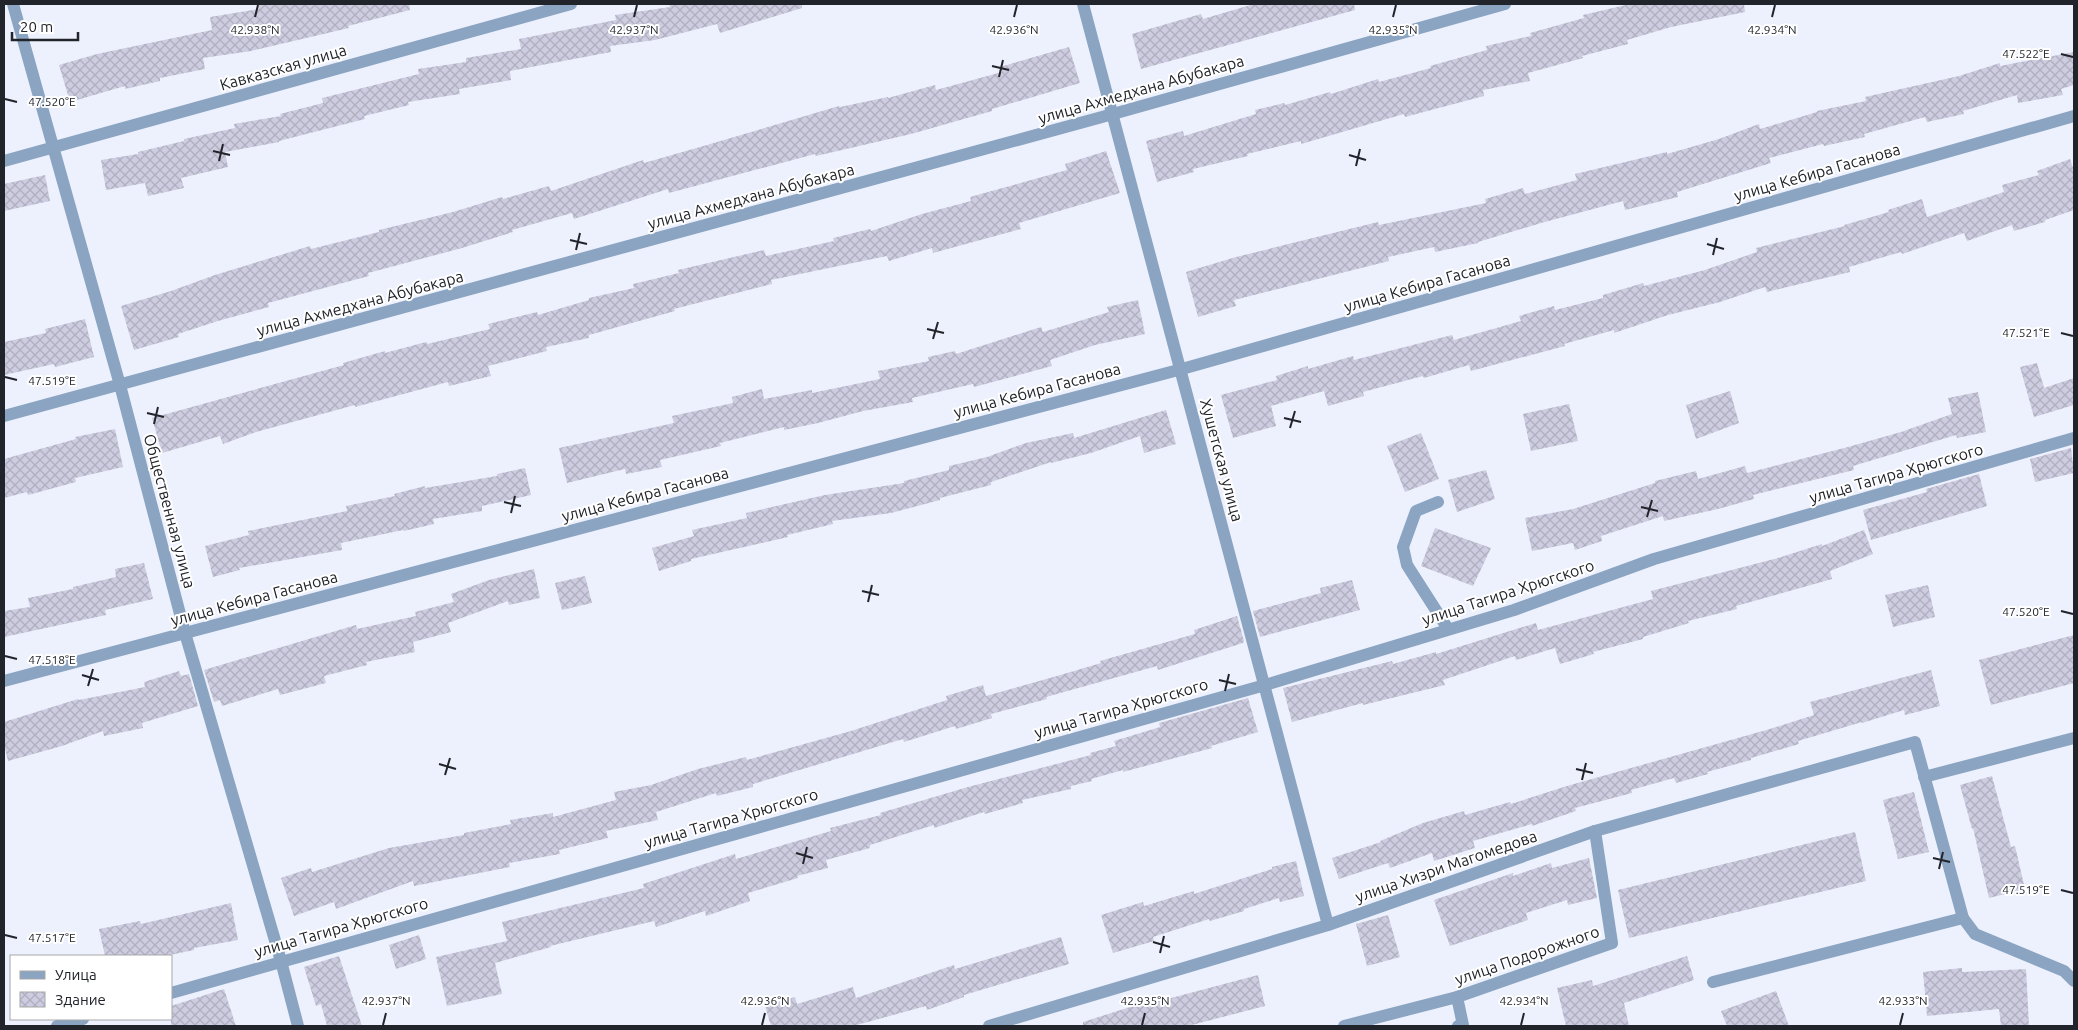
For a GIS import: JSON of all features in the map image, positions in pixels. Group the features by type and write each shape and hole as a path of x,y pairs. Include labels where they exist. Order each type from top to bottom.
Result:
{"street":[{"name":"Общественная улица","path":"13,4 120,385 185,633 281,961 298,1026"},
{"name":"Кавказская улица","path":"4,161 571,4"},
{"name":"Хушетская улица","path":"1083,4 1182,369 1328,925"},
{"name":"улица Ахмедхана Абубакара","path":"4,416 1113,114 1506,4"},
{"name":"улица Кебира Гасанова","path":"4,681 1182,369 2074,116"},
{"name":"улица Тагира Хрюгского","path":"172,993 1265,685 1514,610 1654,559 2074,438"},
{"path":"1438,502 1416,511 1403,547 1407,565 1448,629"},
{"path":"2074,738 1924,777 1963,918 1975,934 2064,971 2074,980"},
{"name":"улица Хизри Магомедова","path":"988,1026 1328,925 1596,831 1915,742 1924,777"},
{"name":"улица Подорожного","path":"1344,1026 1457,997 1612,943 1596,831"},
{"path":"1713,982 1963,918"},
{"path":"1457,997 1463,1025 1458,1026"},
{"path":"57,1026 79,1020"}],"building":[{"path":"258,4 409,4 410,10 348,26 349,28 251,51 203,58 205,69 160,78 160,81 125,89 125,86 70,102 59,65 97,54 212,30 210,17 259,9"},
{"path":"669,4 802,4 802,8 720,33 717,24 655,40 610,46 611,52 510,71 511,80 459,89 460,94 408,102 409,105 364,116 365,119 279,142 225,152 228,167 181,178 184,188 148,196 145,183 106,190 101,160 138,154 138,152 184,141 184,139 235,128 234,124 281,116 280,114 323,103 322,98 419,74 418,69 466,62 466,58 521,49 519,39 616,20 615,15 670,7"},
{"path":"1254,4 1354,4 1355,10 1141,69 1132,34 1201,14 1203,19"},
{"path":"1630,4 1744,4 1745,12 1671,27 1627,40 1628,44 1528,73 1530,81 1483,90 1484,96 1405,117 1404,114 1301,144 1301,141 1247,154 1248,156 1193,169 1194,172 1157,182 1146,141 1183,131 1184,136 1256,114 1255,110 1284,103 1285,105 1330,92 1331,94 1378,79 1379,82 1431,68 1430,66 1487,50 1486,46 1531,36 1530,33 1584,18 1583,15"},
{"path":"1069,47 1080,83 911,134 816,156 815,154 669,193 668,189 574,219 572,213 512,230 513,232 462,248 368,273 369,276 268,303 269,307 218,321 178,334 179,337 134,350 121,306 215,275 310,246 311,249 379,232 379,230 453,212 502,197 503,199 549,186 551,191 643,160 644,163 839,106 888,98 935,85 936,90 1002,72 1000,67"},
{"path":"2074,52 2074,85 2061,89 2063,95 2018,103 2017,95 1963,111 1964,114 1927,122 1925,117 1864,134 1865,137 1824,146 1823,144 1769,158 1771,163 1677,192 1678,197 1625,210 1623,201 1541,223 1478,243 1435,252 1434,247 1388,257 1389,261 1234,300 1236,306 1198,317 1186,272 1236,257 1378,222 1379,225 1486,203 1485,199 1523,188 1525,194 1577,180 1575,174 1667,152 1667,154 1719,139 1759,124 1760,129 1817,111 1866,101 1865,97 1959,76 2000,63 2000,66"},
{"path":"1106,151 1120,193 1019,223 1021,229 933,253 932,248 889,261 887,256 771,280 772,284 674,309 675,311 589,335 589,338 546,347 547,351 488,366 491,376 449,386 448,382 355,407 355,405 256,432 223,444 220,436 162,453 152,418 344,365 343,363 385,351 385,353 426,342 427,344 490,329 488,324 537,312 538,315 589,300 589,298 634,288 633,284 679,273 678,270 764,250 766,256 834,241 833,238 870,229 871,231 922,214 971,201 970,197 1067,170 1065,164"},
{"path":"2070,159 2074,171 2074,210 2045,220 2045,222 2014,231 2012,225 1967,241 1964,233 1902,254 1901,252 1849,267 1850,272 1767,292 1765,287 1614,333 1614,330 1564,344 1565,346 1471,371 1469,365 1424,378 1423,376 1363,392 1364,396 1328,406 1324,391 1271,406 1276,426 1233,438 1221,395 1277,380 1276,376 1308,366 1308,369 1353,356 1354,360 1452,335 1454,340 1521,321 1519,316 1554,306 1555,310 1603,298 1603,295 1643,283 1644,286 1705,270 1757,252 1756,248 1845,226 1922,199 1927,217 2004,192 2002,185 2039,175 2037,171"},
{"path":"45,175 50,201 4,211 4,184"},
{"path":"1138,300 1145,334 1095,345 1050,360 1052,366 974,387 973,384 912,398 913,402 863,411 784,430 784,427 720,443 721,446 660,460 662,467 626,474 625,469 567,483 559,448 674,423 672,416 733,403 732,397 762,389 764,399 812,390 812,393 880,379 878,371 929,361 928,357 955,351 956,354 1041,327 1043,332 1109,312 1107,307"},
{"path":"85,319 94,357 55,367 54,364 4,375 4,342 46,333 45,329"},
{"path":"2037,363 2044,388 2074,378 2074,405 2034,417 2020,367"},
{"path":"1730,391 1739,423 1696,439 1686,405"},
{"path":"1978,392 1986,432 1957,438 1956,435 1853,466 1854,470 1753,495 1754,499 1718,509 1664,521 1663,516 1601,536 1602,541 1575,550 1573,543 1532,551 1525,518 1573,509 1655,483 1655,481 1696,471 1698,479 1745,466 1747,473 1848,447 1901,432 1952,414 1948,398"},
{"path":"1569,404 1578,441 1531,451 1523,414"},
{"path":"1166,410 1176,444 1144,453 1140,436 1091,453 1051,462 991,482 991,485 940,498 940,500 891,513 832,521 833,524 787,535 788,537 691,559 691,561 659,571 652,548 694,536 692,530 747,518 746,513 825,495 904,483 904,481 949,470 949,466 987,457 1026,443 1073,433 1074,438"},
{"path":"115,429 123,467 75,478 76,482 28,495 27,492 4,498 4,459 76,439 75,437"},
{"path":"1421,433 1439,479 1405,492 1387,446"},
{"path":"2071,448 2074,473 2035,482 2030,459"},
{"path":"525,468 531,495 482,506 482,511 433,519 434,524 341,543 342,550 239,568 240,570 213,577 205,546 249,535 248,531 347,511 346,506 395,496 394,494 425,486 425,488 497,476 497,474"},
{"path":"1486,470 1495,499 1457,512 1448,480"},
{"path":"1979,474 1987,506 1871,540 1863,510 1927,492 1926,489"},
{"path":"1435,528 1491,548 1473,586 1421,566"},
{"path":"1864,530 1873,554 1830,571 1832,579 1736,606 1737,609 1688,621 1689,623 1643,637 1643,639 1593,652 1594,654 1560,664 1555,648 1516,660 1515,656 1443,680 1445,685 1363,705 1363,703 1292,722 1283,688 1392,661 1393,664 1436,652 1436,654 1536,623 1538,630 1653,599 1651,591 1778,558 1822,544 1822,546"},
{"path":"144,563 153,599 105,610 106,615 4,637 4,611 30,607 28,598 73,589 73,587 116,577 115,569"},
{"path":"534,569 540,598 509,605 508,601 448,623 451,632 413,642 415,652 366,662 367,665 324,676 326,683 280,695 278,689 222,706 220,700 214,702 204,670 356,625 357,629 416,616 415,612 454,602 451,594 489,580"},
{"path":"585,576 592,603 562,610 555,583"},
{"path":"1352,580 1360,610 1260,637 1253,611 1321,593 1320,588"},
{"path":"1928,585 1935,617 1893,627 1885,595"},
{"path":"1237,616 1243,643 1158,670 1157,666 1046,697 1047,699 991,714 992,718 956,729 955,726 904,742 903,739 753,784 753,787 717,796 716,793 656,812 658,820 606,831 608,838 559,850 560,854 509,863 510,867 414,886 413,881 336,909 334,902 294,916 281,878 311,868 312,872 389,848 464,835 464,833 511,824 510,820 553,813 553,817 616,800 614,792 651,785 698,769 746,757 747,760 851,731 947,700 946,696 983,685 986,696 1057,676 1101,663 1100,661 1195,634 1194,630"},
{"path":"2074,635 2074,683 1991,705 1979,660"},
{"path":"1931,670 1940,706 1905,715 1904,710 1798,741 1799,744 1707,772 1708,774 1676,783 1674,778 1631,790 1632,793 1575,808 1576,811 1532,826 1532,824 1473,841 1475,848 1434,861 1432,853 1390,868 1388,863 1339,879 1332,858 1381,842 1423,823 1464,811 1465,815 1510,802 1511,804 1567,786 1770,729 1814,715 1810,702"},
{"path":"179,671 181,676 189,674 198,706 142,723 143,728 104,736 103,731 62,746 8,761 4,744 4,722 78,699 145,687 144,682"},
{"path":"1248,698 1258,732 1211,746 1212,748 1091,779 1092,781 1071,786 1071,789 1022,800 1023,803 985,814 984,812 934,828 934,825 870,845 870,848 826,860 828,868 797,876 798,878 748,893 750,901 706,916 705,911 656,927 654,921 550,946 495,963 502,994 447,1006 436,957 507,941 502,922 644,888 643,884 735,854 736,859 831,831 830,828 881,815 880,813 968,787 1091,755 1090,753 1116,746 1114,741 1160,727 1159,723"},
{"path":"1992,776 2011,847 2015,846 2025,889 1989,898 1973,828 1960,785"},
{"path":"1914,792 1929,852 1898,859 1883,800"},
{"path":"1855,832 1866,881 1629,938 1618,890"},
{"path":"1589,858 1597,898 1568,905 1567,900 1526,913 1528,920 1450,946 1434,900 1513,873 1513,876 1551,863 1552,868"},
{"path":"1296,861 1304,896 1280,902 1279,898 1244,909 1244,911 1210,921 1209,919 1153,937 1154,941 1113,953 1101,915 1143,902 1144,906 1194,891 1194,894 1272,869 1272,867"},
{"path":"231,903 238,940 194,948 194,950 170,955 105,955 99,929 140,921 141,924"},
{"path":"1388,915 1400,957 1367,966 1356,924"},
{"path":"419,935 426,959 396,969 389,945"},
{"path":"1061,937 1069,964 964,995 964,997 927,1010 926,1006 853,1026 771,1026 765,1006 795,997 797,1004 853,987 856,998 954,965 955,969"},
{"path":"339,956 362,1026 327,1026 321,1004 316,1006 304,967"},
{"path":"1687,956 1694,980 1624,1003 1629,1026 1566,1026 1557,988 1592,980 1593,986"},
{"path":"1962,968 1962,972 2026,969 2029,1026 2001,1026 1999,1009 1927,1016 1923,972"},
{"path":"1258,975 1265,1006 1188,1026 1083,1026 1083,1022 1155,999 1156,1002"},
{"path":"224,989 236,1026 171,1026 172,1006"},
{"path":"1776,991 1789,1026 1727,1026 1721,1011"}]}
